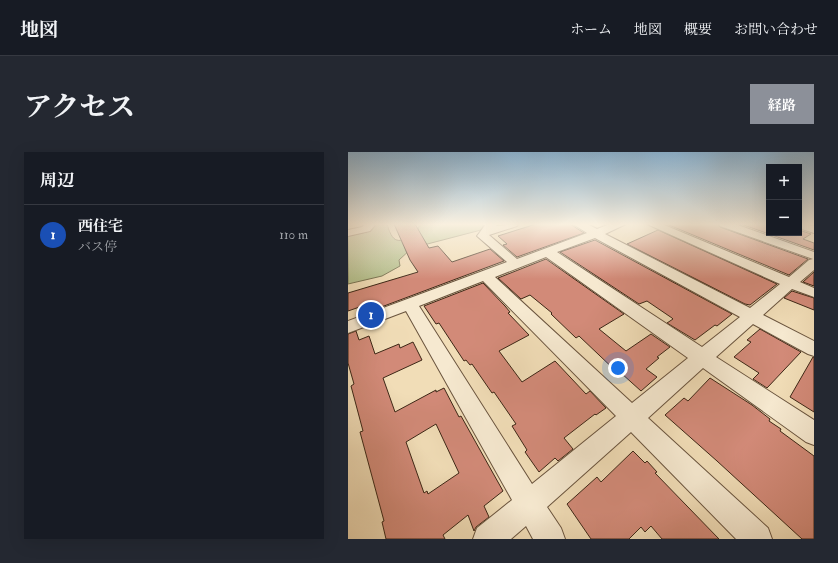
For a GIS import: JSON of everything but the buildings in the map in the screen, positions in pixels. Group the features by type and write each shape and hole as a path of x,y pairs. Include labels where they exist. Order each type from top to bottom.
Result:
{"street":[{"path":"490,242 516,264"},
{"path":"348,327 575,242"},
{"path":"611,242 814,349"},
{"path":"695,242 814,293"},
{"path":"775,242 814,256"},
{"path":"548,252 814,434"},
{"path":"488,539 814,263"},
{"path":"485,275 757,539"},
{"path":"410,304 550,539"}],"green space":[{"path":"348,242 435,242 412,248 399,260 400,266 382,276 348,284"}],"place":[{"name":"西住宅","path":"371,315"}]}
